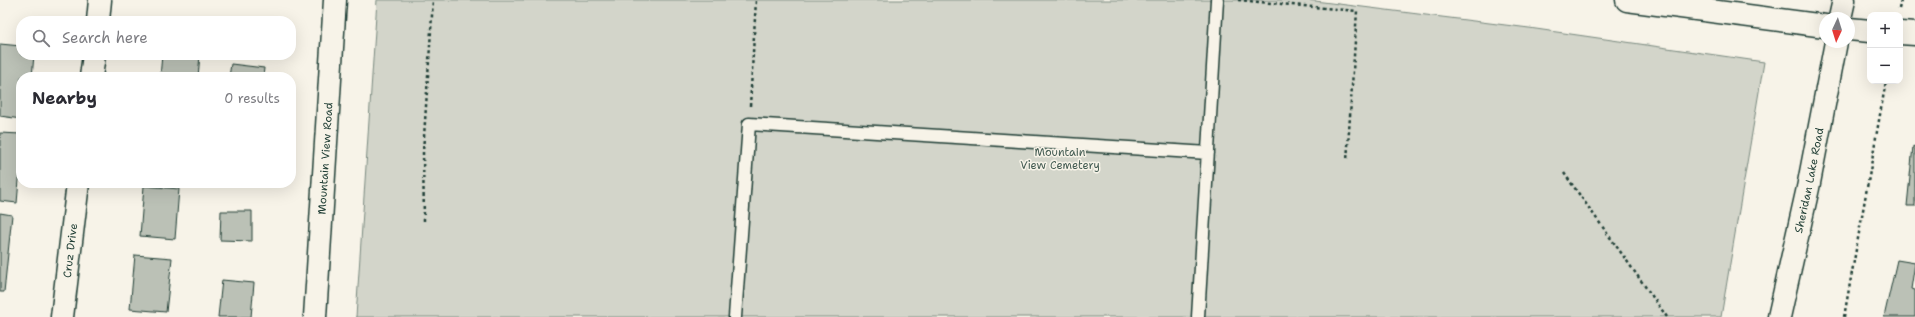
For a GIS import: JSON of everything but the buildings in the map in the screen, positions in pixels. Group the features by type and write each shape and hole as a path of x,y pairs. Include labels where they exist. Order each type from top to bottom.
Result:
{"street":[{"path":"98,16 100,0"},
{"name":"Mountain View Road","path":"315,317 335,0"},
{"path":"1627,0 1819,25"},
{"path":"1841,12 1844,0"},
{"path":"1855,30 1867,31"},
{"path":"1903,33 1915,34"},
{"name":"Sheridan Lake Road","path":"1779,317 1808,188 1835,48"},
{"path":"92,72 93,60"},
{"name":"Cruz Drive","path":"62,317 77,188"}],"lane":[{"path":"1198,317 1217,0"},
{"path":"734,317 749,124 1208,153"}],"path":[{"path":"424,221 422,152 433,0"},
{"path":"749,124 756,0"},
{"path":"1238,0 1357,11 1347,161"},
{"path":"1844,317 1885,84"},
{"path":"1564,173 1667,317"}],"green space":[{"name":"Mountain View Cemetery","path":"377,0 1307,0 1529,28 1764,62 1721,317 356,317"}]}
